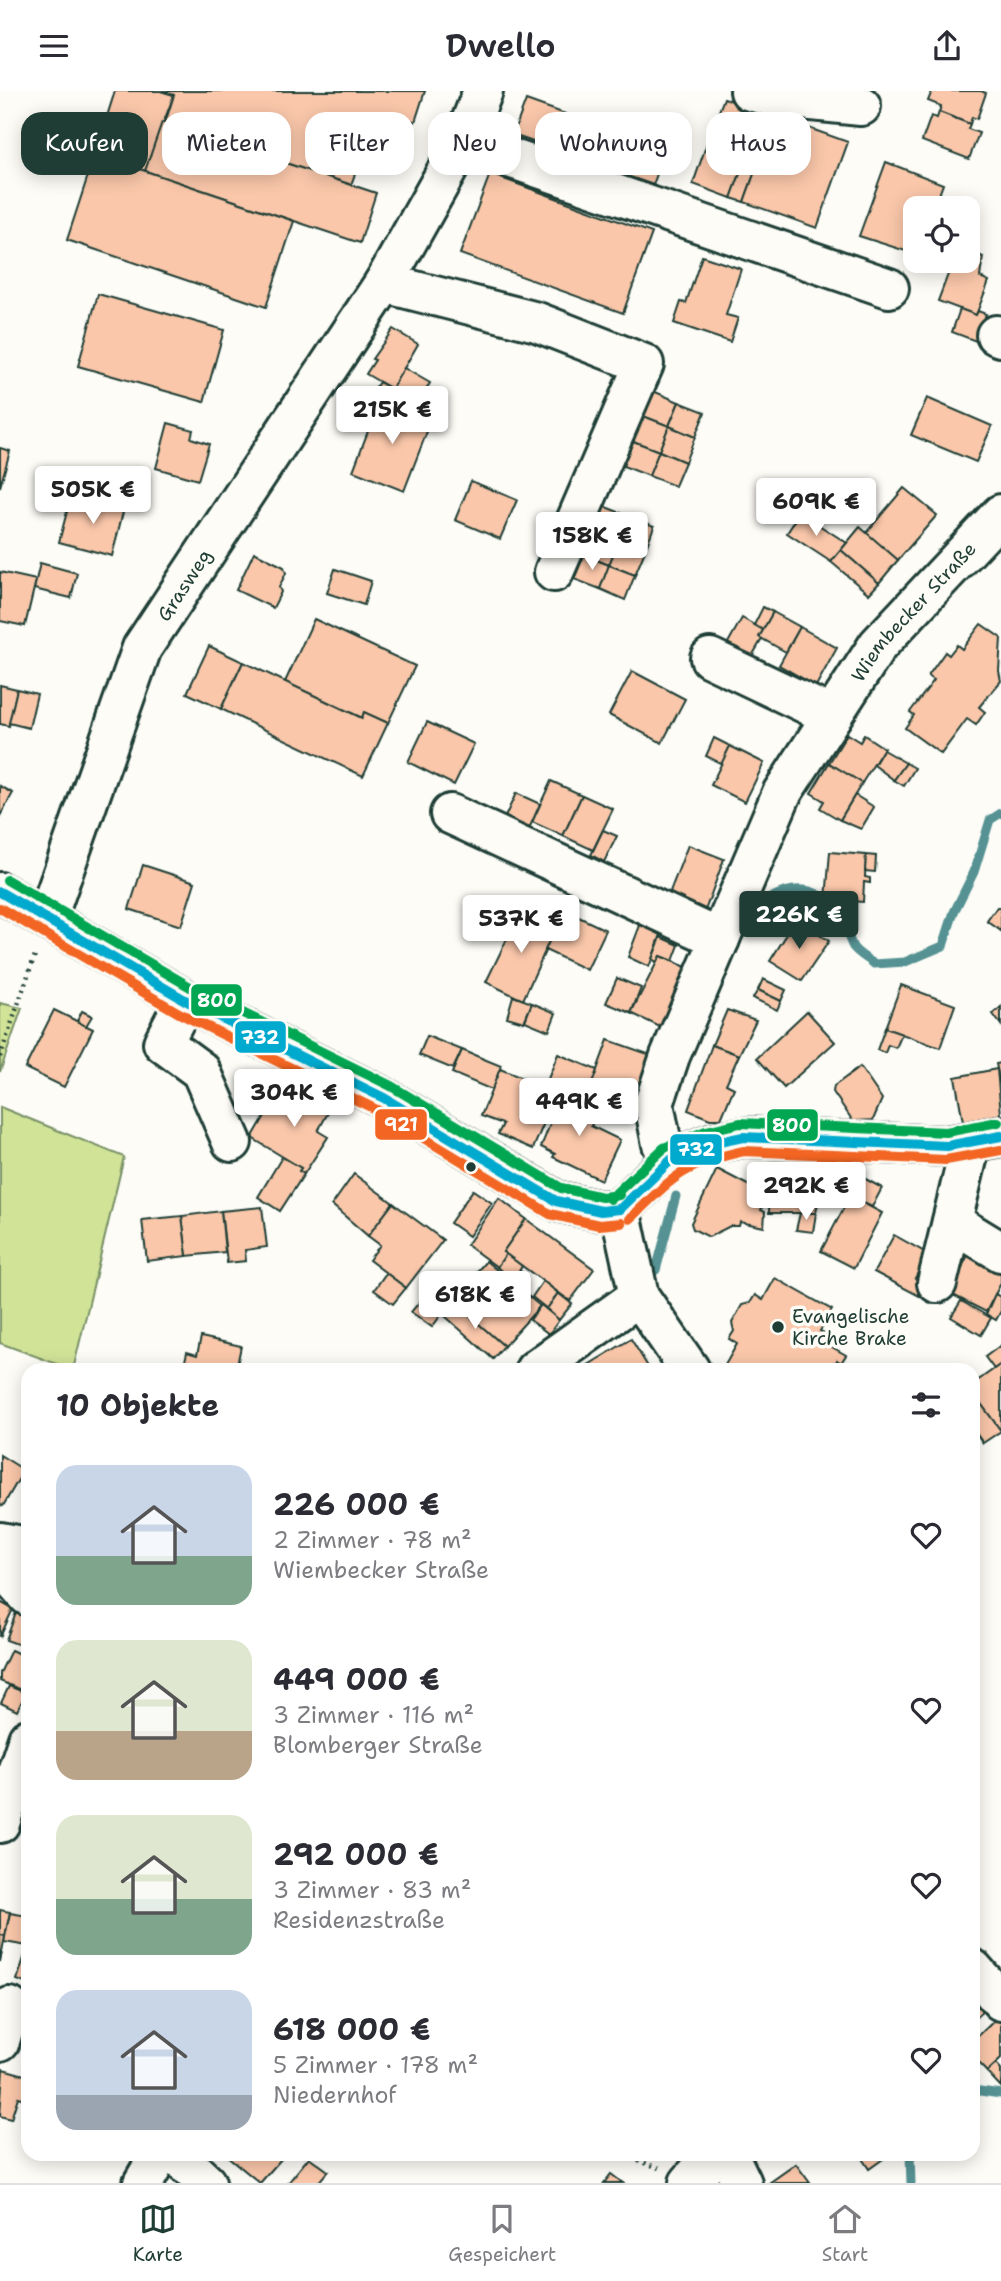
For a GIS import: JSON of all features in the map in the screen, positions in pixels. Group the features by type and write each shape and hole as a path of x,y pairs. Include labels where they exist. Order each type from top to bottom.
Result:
{"street":[{"name":"Grasweg","path":"475,112 483,91"},
{"path":"750,91 772,97 861,106"},
{"path":"521,162 889,288"},
{"name":"Grasweg","path":"47,918 142,648 384,283 445,175"},
{"path":"384,283 537,322 644,364 554,572"},
{"name":"Wiembecker Straße","path":"671,1160 663,1144 654,1104 670,1056 782,793 878,645 1001,514"},
{"path":"710,658 832,716"},
{"path":"450,814 720,939"},
{"path":"0,892 186,1000 384,1098 556,1201 601,1211 620,1209 671,1160 710,1144 743,1137 947,1146 986,1140"},
{"path":"186,1000 163,1043 201,1071 232,1142"},
{"path":"937,1283 951,1222 986,1140"},
{"path":"620,1209 639,1296 685,1363"},
{"path":"951,1222 1001,1252"},
{"path":"545,1363 639,1296"},
{"path":"0,1542 21,1546"},
{"path":"0,1565 21,1588"},
{"path":"0,1823 21,1760"},
{"path":"980,1977 1001,2001"},
{"path":"143,2183 156,2161"},
{"path":"182,2161 206,2183"},
{"path":"689,2183 709,2161"},
{"path":"731,2161 742,2183"}],"path":[{"path":"0,1057 47,918"}],"green space":[{"path":"0,1003 22,1008 0,1072"},
{"path":"0,1107 124,1157 75,1363 54,1363 0,1343"}],"building":[{"path":"115,91 161,91 174,95 168,112 162,112 162,126 148,163 148,112 108,112"},
{"path":"161,91 425,91 415,122 414,112 305,112 305,170 291,165 291,112 169,112 174,95"},
{"path":"932,91 986,93 977,119 972,117 970,124 939,112 941,106 928,101"},
{"path":"724,98 764,112 719,112"},
{"path":"526,100 560,112 535,112 535,143 521,138 521,113"},
{"path":"939,112 970,124 968,129 979,133 969,159 922,141 931,116 937,118"},
{"path":"162,122 162,175 291,175 291,165 305,169 305,175 322,175 376,193 360,243 148,172 148,162"},
{"path":"811,129 848,142 817,228 744,202 754,175 811,175"},
{"path":"706,146 706,175 739,175 731,198 693,184"},
{"path":"886,162 943,184 938,196 903,196 903,250 859,236"},
{"path":"148,172 294,221 266,307 67,240 88,175 148,175"},
{"path":"321,175 355,175 351,185"},
{"path":"490,175 652,233 623,313 460,254"},
{"path":"624,175 657,175 653,185"},
{"path":"739,175 754,175 744,202 731,198"},
{"path":"702,256 741,269 726,315 738,318 730,342 674,323 681,302 686,303"},
{"path":"980,256 983,257 980,277 989,281 976,315 938,301 948,273 980,273"},
{"path":"98,294 224,330 204,402 78,366"},
{"path":"960,309 976,315 978,311 986,314 976,341 952,332"},
{"path":"393,329 418,344 392,389 366,374 375,360 372,359"},
{"path":"404,368 430,383 414,410 388,395"},
{"path":"379,382 392,389 386,398 373,391"},
{"path":"653,391 679,402 669,426 643,416"},
{"path":"927,398 992,426 976,462 911,435"},
{"path":"379,402 431,421 404,491 353,471"},
{"path":"679,402 705,412 695,437 669,426"},
{"path":"643,416 669,426 659,451 633,441"},
{"path":"168,423 193,430 191,438 209,444 198,480 156,468"},
{"path":"669,426 695,437 685,462 659,451"},
{"path":"633,441 659,451 649,476 623,466"},
{"path":"0,448 10,451 0,487"},
{"path":"659,451 685,462 675,486 649,476"},
{"path":"471,481 517,500 500,539 455,520"},
{"path":"904,488 937,515 898,560 866,533"},
{"path":"101,498 125,504 112,556 59,542 70,500 99,507"},
{"path":"603,506 629,516 619,540 594,530"},
{"path":"800,513 847,543 831,562 787,533"},
{"path":"629,516 654,526 645,551 619,540"},
{"path":"860,527 898,560 879,583 841,550"},
{"path":"594,530 619,540 609,565 584,555"},
{"path":"619,540 645,551 635,575 609,565"},
{"path":"841,550 879,583 869,594 831,562"},
{"path":"254,552 284,567 286,573 279,587 281,592 273,608 236,590"},
{"path":"584,555 609,565 600,589 574,579"},
{"path":"40,563 77,573 71,598 34,589"},
{"path":"609,565 635,575 625,600 600,589"},
{"path":"335,569 371,581 364,605 327,593"},
{"path":"0,572 36,580 25,626 0,621"},
{"path":"763,607 773,612 763,630 754,625"},
{"path":"773,612 800,627 786,652 759,637"},
{"path":"742,618 763,630 759,637 762,639 744,670 720,657"},
{"path":"314,619 415,666 388,723 364,712 362,718 285,682"},
{"path":"981,624 1001,638 1001,681 979,707 985,712 976,725 967,719 941,754 905,728 914,715 910,712 934,680 928,676 945,652 949,655 957,645 962,649"},
{"path":"800,627 837,648 816,686 779,665"},
{"path":"209,646 243,662 221,709 187,693"},
{"path":"243,662 362,718 364,712 388,723 363,776 221,709"},
{"path":"632,671 685,699 662,743 609,715"},
{"path":"0,685 17,689 9,726 0,724"},
{"path":"17,689 37,694 29,728 9,723"},
{"path":"427,722 474,744 454,785 408,762"},
{"path":"847,734 860,742 864,735 884,748 862,783 829,763"},
{"path":"714,738 730,746 722,764 706,756"},
{"path":"730,746 764,763 745,802 711,785"},
{"path":"883,750 906,763 894,780 874,765"},
{"path":"829,763 862,783 840,820 820,808 824,801 811,793"},
{"path":"906,763 915,768 904,786 894,780"},
{"path":"551,781 582,795 563,836 532,822"},
{"path":"0,786 13,793 0,816"},
{"path":"516,793 540,804 529,829 505,817"},
{"path":"582,795 613,809 593,850 563,836"},
{"path":"855,795 874,807 861,829 840,820"},
{"path":"603,830 617,836 604,862 591,855"},
{"path":"688,845 724,859 703,916 666,902"},
{"path":"830,852 866,855 865,877 870,878 870,883 864,882 863,902 826,899"},
{"path":"866,855 876,856 875,872 865,871"},
{"path":"143,865 195,882 181,926 129,909"},
{"path":"997,907 1001,909 1001,931 987,921"},
{"path":"521,910 556,927 523,1000 486,982"},
{"path":"564,910 606,930 587,970 545,950"},
{"path":"642,920 663,929 649,967 628,957"},
{"path":"796,920 829,941 802,981 770,961"},
{"path":"661,937 679,945 673,961 660,956 657,962 652,959"},
{"path":"660,956 691,969 680,983 667,1013 671,1014 664,1029 631,1013"},
{"path":"617,978 641,988 631,1013 606,1003"},
{"path":"763,979 786,990 781,1001 758,990"},
{"path":"901,985 955,1005 940,1048 885,1028"},
{"path":"758,990 781,1001 777,1010 753,998"},
{"path":"513,996 532,1003 524,1022 507,1017"},
{"path":"532,1003 556,1013 549,1031 525,1021"},
{"path":"1001,1007 1001,1025 993,1014"},
{"path":"54,1010 93,1029 64,1087 25,1068"},
{"path":"727,1010 756,1020 739,1055 712,1045"},
{"path":"82,1011 92,1016 86,1026 77,1021"},
{"path":"807,1011 835,1042 784,1088 757,1058"},
{"path":"885,1028 902,1034 896,1048 888,1045 885,1053 877,1050"},
{"path":"427,1036 462,1050 453,1069 419,1055"},
{"path":"608,1040 651,1055 634,1102 591,1086"},
{"path":"712,1045 739,1055 726,1084 734,1088 721,1119 710,1119 688,1110"},
{"path":"462,1050 501,1066 492,1090 452,1073"},
{"path":"558,1054 597,1070 591,1086 597,1088 592,1101 546,1084"},
{"path":"1001,1063 1001,1086 996,1064"},
{"path":"860,1067 882,1099 873,1120 853,1121 833,1092 834,1086"},
{"path":"500,1069 557,1092 533,1149 498,1134 503,1124 481,1116"},
{"path":"997,1069 1001,1114 963,1122 955,1077"},
{"path":"293,1088 330,1109 318,1131 328,1137 304,1174 299,1171 301,1168 252,1138 276,1097 285,1102"},
{"path":"562,1094 598,1110 591,1126 620,1140 601,1180 553,1157 555,1154 541,1147"},
{"path":"282,1157 301,1168 299,1171 304,1174 280,1211 258,1197"},
{"path":"717,1169 767,1195 761,1210 765,1212 764,1227 740,1222 739,1226 730,1226 709,1237 693,1229 691,1223"},
{"path":"805,1169 805,1187 821,1187 816,1213 769,1213 770,1170"},
{"path":"849,1170 882,1188 872,1207 837,1191"},
{"path":"757,1172 768,1172 768,1183 756,1184"},
{"path":"354,1174 393,1203 368,1236 332,1205"},
{"path":"761,1181 768,1183 767,1195 758,1191"},
{"path":"473,1190 492,1203 469,1236 450,1223"},
{"path":"850,1196 882,1213 854,1268 821,1251"},
{"path":"499,1198 526,1219 503,1252 506,1254 497,1267 467,1245"},
{"path":"393,1203 443,1240 406,1288 369,1260 380,1245 368,1236"},
{"path":"262,1207 267,1247 245,1250 246,1261 227,1263 221,1211"},
{"path":"221,1211 225,1252 187,1256 182,1216"},
{"path":"800,1213 816,1213 813,1232 796,1230"},
{"path":"182,1216 187,1256 147,1261 142,1220"},
{"path":"526,1219 594,1269 570,1301 503,1252"},
{"path":"894,1235 928,1254 915,1278 929,1286 923,1298 874,1272"},
{"path":"506,1254 522,1266 513,1282 497,1267"},
{"path":"968,1255 1001,1271 1001,1283 986,1312 949,1293"},
{"path":"486,1261 540,1306 504,1346 452,1301"},
{"path":"520,1271 527,1277 518,1286 513,1282"},
{"path":"386,1273 406,1288 393,1304 374,1290"},
{"name":"Evangelische Kirche Brake","path":"775,1278 832,1310 820,1331 828,1335 823,1342 846,1355 841,1363 837,1360 836,1363 726,1363 737,1344 729,1339 734,1331 732,1323 742,1305 750,1303 755,1295 763,1300"},
{"path":"543,1281 558,1293 547,1309 532,1297"},
{"path":"558,1293 572,1304 559,1320 547,1309"},
{"path":"995,1294 1001,1297 1001,1311 996,1320 986,1314"},
{"path":"421,1300 441,1315 432,1327 411,1312"},
{"path":"961,1301 991,1318 981,1335 951,1317"},
{"path":"456,1304 504,1346 493,1359 445,1316"},
{"path":"541,1305 559,1320 549,1334 530,1320"},
{"path":"201,1337 241,1346 237,1363 185,1363 187,1352 197,1355"},
{"path":"631,1339 646,1363 592,1363"},
{"path":"1001,1345 1001,1364 994,1369 985,1357"},
{"path":"1001,1364 1001,1431 980,1402 980,1379"},
{"path":"980,1402 1001,1431 983,1443 980,1439"},
{"path":"0,1455 21,1468 21,1475 3,1506 0,1505"},
{"path":"0,1602 13,1609 0,1637"},
{"path":"16,1613 21,1615 21,1645 6,1640"},
{"path":"11,1650 21,1655 21,1690 0,1681 0,1673"},
{"path":"9,1686 21,1691 21,1703 17,1711 1,1703"},
{"path":"0,1910 10,1912 5,1936 0,1935"},
{"path":"10,1913 21,1915 21,1945 4,1942"},
{"path":"0,1935 5,1936 0,1962"},
{"path":"997,2018 1001,2022 1001,2059 987,2072 980,2065 980,2034"},
{"path":"996,2064 1001,2070 1001,2087 987,2072"},
{"path":"3,2069 21,2074 21,2098 18,2097 11,2119 0,2116"},
{"path":"233,2161 279,2161 260,2183"},
{"path":"306,2161 314,2161 328,2171 318,2183 288,2183"},
{"path":"864,2161 880,2161 869,2169"},
{"path":"796,2164 810,2183 769,2183"},
{"path":"611,2174 623,2183 604,2183"}],"waterway":[{"path":"745,915 780,893 792,890 816,893 838,912 853,947 860,954 874,964 905,962 943,946 954,912 974,872 990,820 1001,813"},
{"path":"656,1270 676,1196"},
{"path":"980,2091 1001,2094"},
{"path":"910,2161 911,2183"}],"transit line":[{"name":"800","path":"7,880 192,988 391,1086 561,1188 602,1197 619,1195"},
{"name":"732","path":"0,892 185,1000 384,1098 556,1201 601,1211 620,1209"},
{"name":"921","path":"0,908 179,1013 377,1110 550,1214 599,1225 621,1223"},
{"name":"800","path":"610,1199 664,1148 706,1131 740,1123 946,1132 998,1122"},
{"name":"732","path":"620,1209 671,1160 710,1144 743,1137 947,1146 1001,1136"},
{"name":"921","path":"630,1219 680,1174 706,1161 744,1151 946,1160 1001,1150"}],"place":[{"name":"Evangelische Kirche Brake","path":"778,1327"}]}
